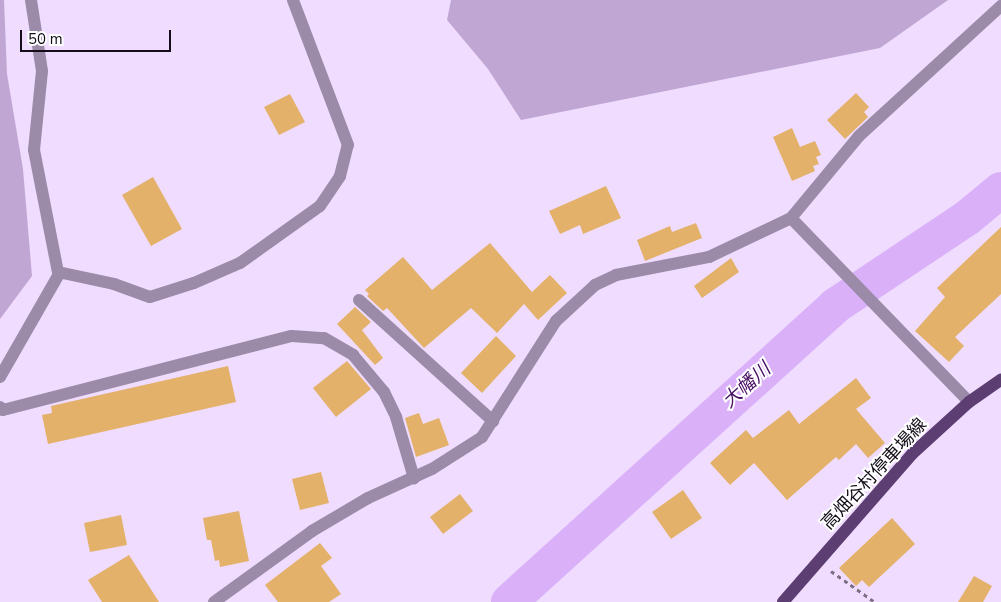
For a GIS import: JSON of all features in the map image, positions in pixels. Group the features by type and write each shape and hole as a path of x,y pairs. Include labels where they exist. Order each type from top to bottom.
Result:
{"main road":[{"name":"高畑谷村停車場線","path":"783,602 912,454 969,402 999,386"}],"street":[{"path":"0,377 59,274 34,150 42,71 31,0"},
{"path":"59,274 114,284 150,297 194,283 240,262 320,206 340,176 348,145 293,0"},
{"path":"214,602 312,531 368,498 414,478 482,437 556,321 595,285 616,275 709,257 794,220 859,136 1001,6"},
{"path":"794,220 969,402"},
{"path":"359,300 493,421"},
{"path":"0,407 3,410 292,336 324,338 353,355 384,392 396,417 414,478"}],"path":[{"path":"818,560 875,602"}],"shaded area":[{"path":"0,0 4,0 7,74 23,169 32,276 0,319"},
{"path":"451,0 948,0 880,48 521,120 488,69 447,20"}],"building":[{"path":"856,93 869,107 864,112 868,117 845,139 827,120"},
{"path":"290,94 305,122 279,135 264,107"},
{"path":"792,128 800,147 815,141 821,155 816,157 819,164 813,166 815,171 792,181 773,137"},
{"path":"153,177 182,229 151,246 122,195"},
{"path":"606,186 621,218 583,234 580,225 560,234 549,211"},
{"path":"696,223 702,238 645,261 637,240 670,226 672,232"},
{"path":"1001,227 1001,294 955,337 964,346 949,362 915,331 945,297 937,288"},
{"path":"490,243 532,292 550,275 567,293 538,320 524,304 497,333 471,308 424,348 387,308 383,311 367,296 369,294 365,290 403,257 432,290"},
{"path":"731,258 739,272 702,298 694,286"},
{"path":"355,307 371,322 362,330 383,358 375,365 337,324"},
{"path":"496,336 516,356 482,393 461,373"},
{"path":"347,361 371,389 336,417 313,388"},
{"path":"228,366 236,402 48,444 42,415 52,413 51,406"},
{"path":"856,378 871,398 856,409 885,443 868,458 856,444 839,460 836,457 787,500 754,463 730,485 710,463 746,430 753,438 789,410 799,424"},
{"path":"419,413 423,424 439,418 449,445 416,457 405,418"},
{"path":"321,472 329,503 300,510 292,479"},
{"path":"683,490 702,518 671,539 652,512"},
{"path":"460,494 473,511 443,534 430,517"},
{"path":"239,511 249,561 220,567 219,560 215,561 211,540 207,540 203,518"},
{"path":"121,515 127,545 90,552 84,523"},
{"path":"892,518 915,544 869,587 862,580 856,586 839,568"},
{"path":"320,543 332,558 321,566 341,594 329,602 278,602 265,585"},
{"path":"129,555 159,602 102,602 88,580"},
{"path":"974,576 992,586 983,602 958,602"}],"waterway":[{"name":"大幡川","path":"509,602 835,306 967,218 1001,190"}]}
